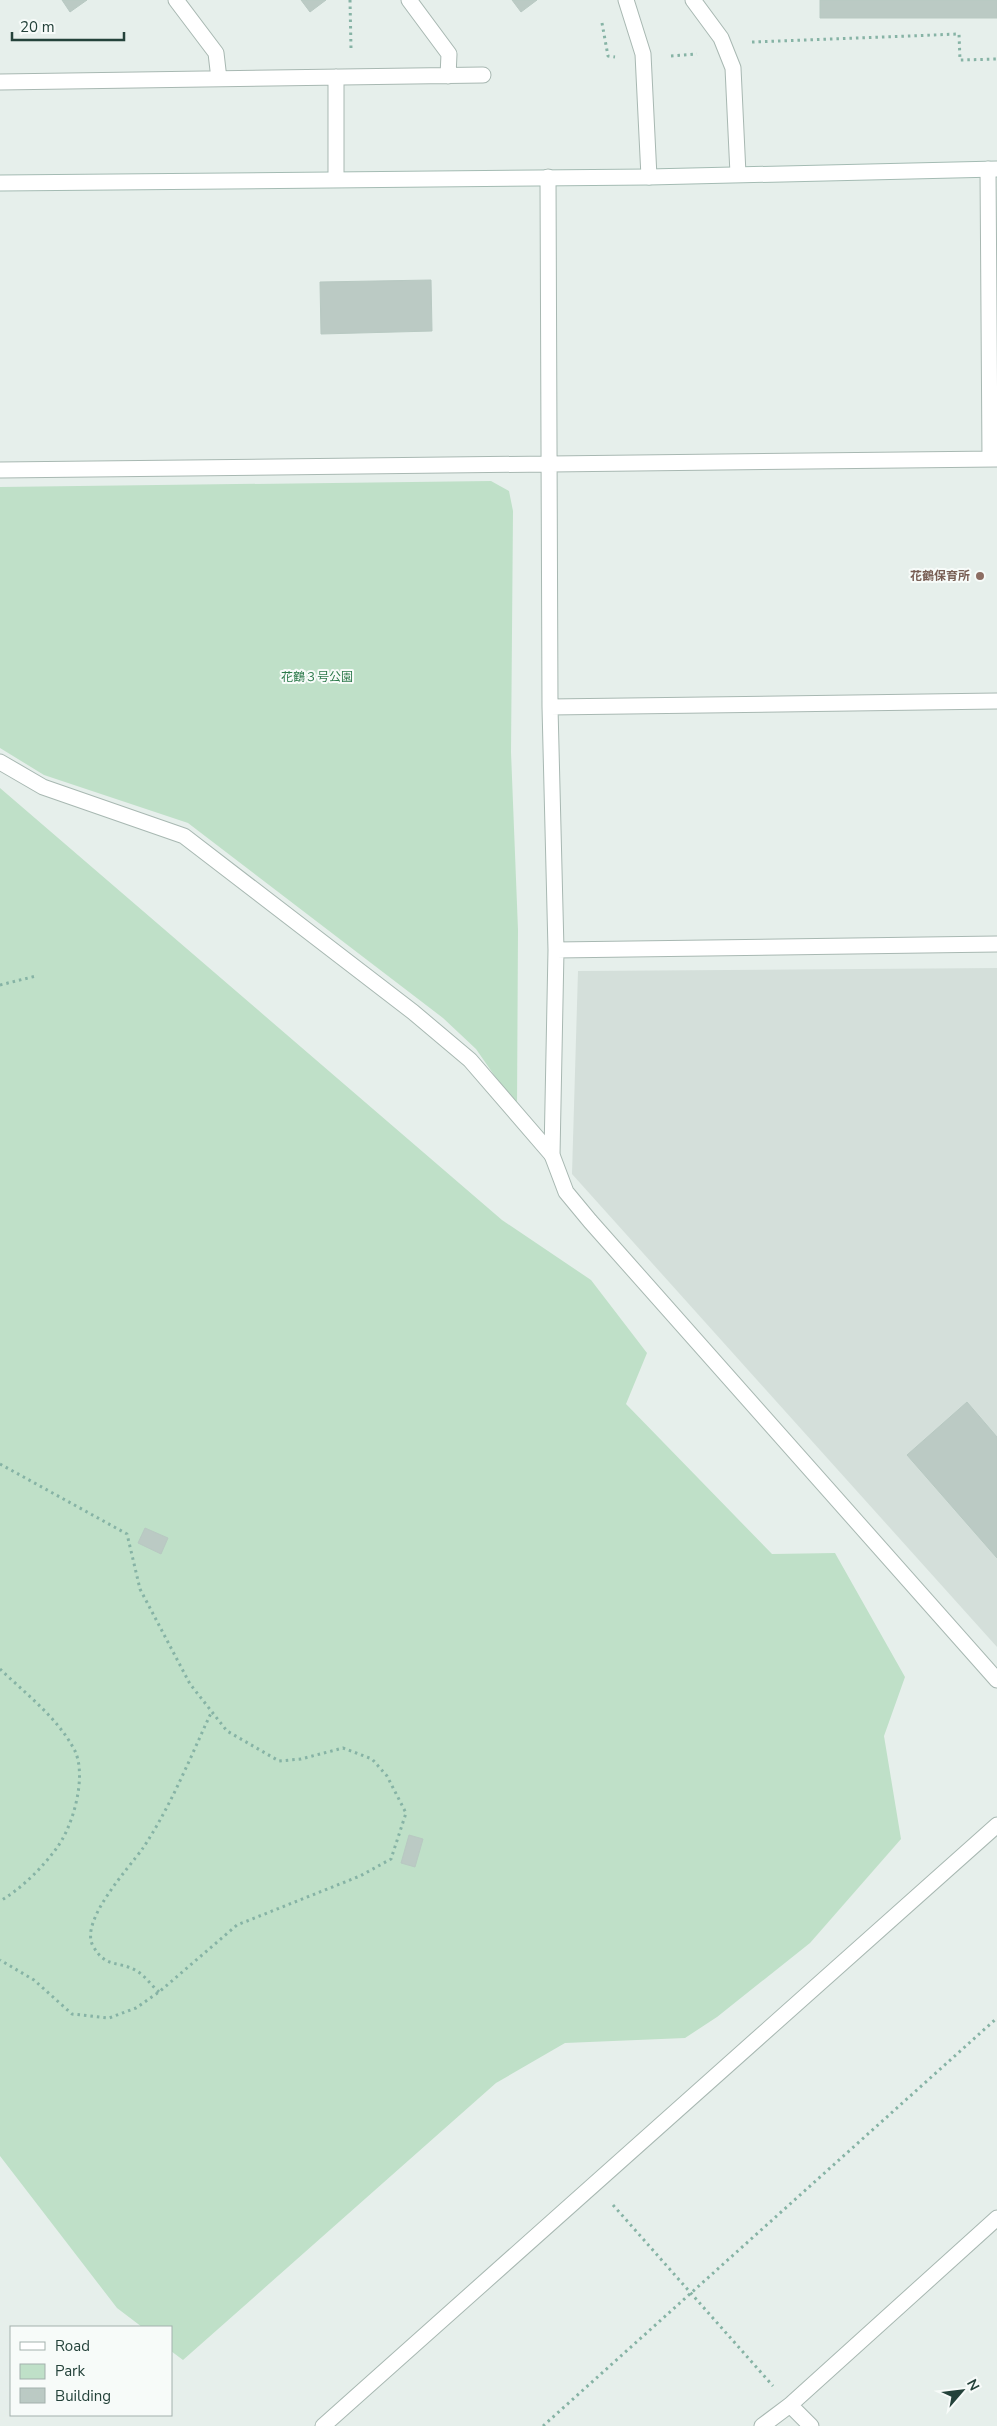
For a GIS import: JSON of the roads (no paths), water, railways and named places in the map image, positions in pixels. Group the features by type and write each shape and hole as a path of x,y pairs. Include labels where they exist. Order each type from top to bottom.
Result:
{"street":[{"path":"176,0 216,52 219,79"},
{"path":"409,0 449,54 448,76"},
{"path":"626,0 644,58 649,177"},
{"path":"693,0 721,38 733,68 738,174"},
{"path":"0,82 483,75"},
{"path":"336,77 336,180"},
{"path":"0,183 649,177 992,169 994,459 0,470"},
{"path":"548,177 550,707 556,950 552,1155"},
{"path":"550,707 997,701"},
{"path":"0,762 42,786 184,836 413,1012 470,1060 552,1155 566,1192 590,1221 997,1680"},
{"path":"556,950 997,944"},
{"path":"323,2426 596,2185 997,1825"},
{"path":"762,2426 790,2405 997,2218"},
{"path":"790,2405 811,2426"}],"place":[{"name":"花鶴保育所","path":"980,576"}],"park label":[{"name":"花鶴３号公園","path":"317,677"}]}
